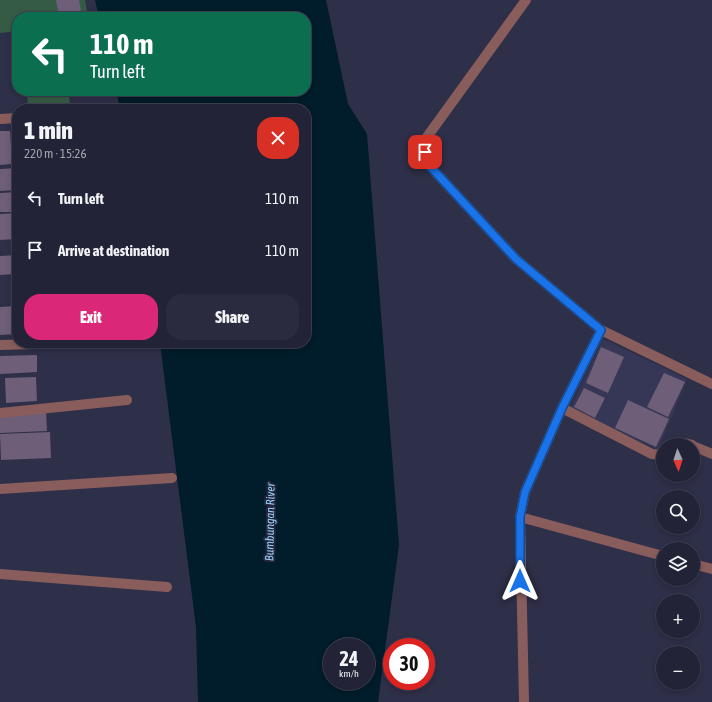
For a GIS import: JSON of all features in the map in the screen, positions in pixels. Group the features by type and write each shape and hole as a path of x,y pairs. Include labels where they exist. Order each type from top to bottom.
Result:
{"street":[{"path":"526,0 427,137 425,152 427,163 516,259 601,330 712,384"},
{"path":"0,119 12,118"},
{"path":"524,702 520,517 525,492 562,408 601,330"},
{"path":"0,345 12,345"},
{"path":"0,413 126,400"},
{"path":"562,408 652,454 656,454"},
{"path":"700,449 712,454"},
{"path":"0,488 172,478"},
{"path":"520,517 656,554"},
{"path":"700,566 712,569"},
{"path":"0,574 167,587"}],"shaded area":[{"path":"603,339 687,379 663,438 656,438 656,449 570,409"}],"green space":[{"path":"0,0 85,0 87,12 12,12 12,32 0,33"},
{"path":"27,96 69,96 70,104 28,104"}],"water":[{"name":"Bumbungan River","path":"95,0 326,0 348,104 367,134 399,545 387,638 383,638 383,665 378,702 198,702 196,627 161,348 311,348 311,104 119,104 117,96 311,96 311,12 98,12"}],"building":[{"path":"56,0 79,0 81,12 58,12"},
{"path":"0,131 10,131 12,164 0,165"},
{"path":"12,168 12,190 0,191 0,169"},
{"path":"12,192 12,212 0,212 0,193"},
{"path":"12,213 12,239 0,240 0,214"},
{"path":"12,255 12,274 0,275 0,256"},
{"path":"12,306 12,334 0,335 0,307"},
{"path":"601,347 624,357 608,393 586,383"},
{"path":"37,355 37,372 0,374 0,356"},
{"path":"664,373 685,382 668,417 647,407"},
{"path":"36,377 37,401 6,403 5,378"},
{"path":"584,388 605,398 595,418 574,407"},
{"path":"628,400 669,419 660,438 656,438 656,447 615,428"},
{"path":"46,412 47,431 0,433 0,414"},
{"path":"50,432 51,458 1,460 0,434"}],"route":[{"path":"425,152 427,163 516,259 601,330 562,408 525,492 520,517 520,581"}]}
